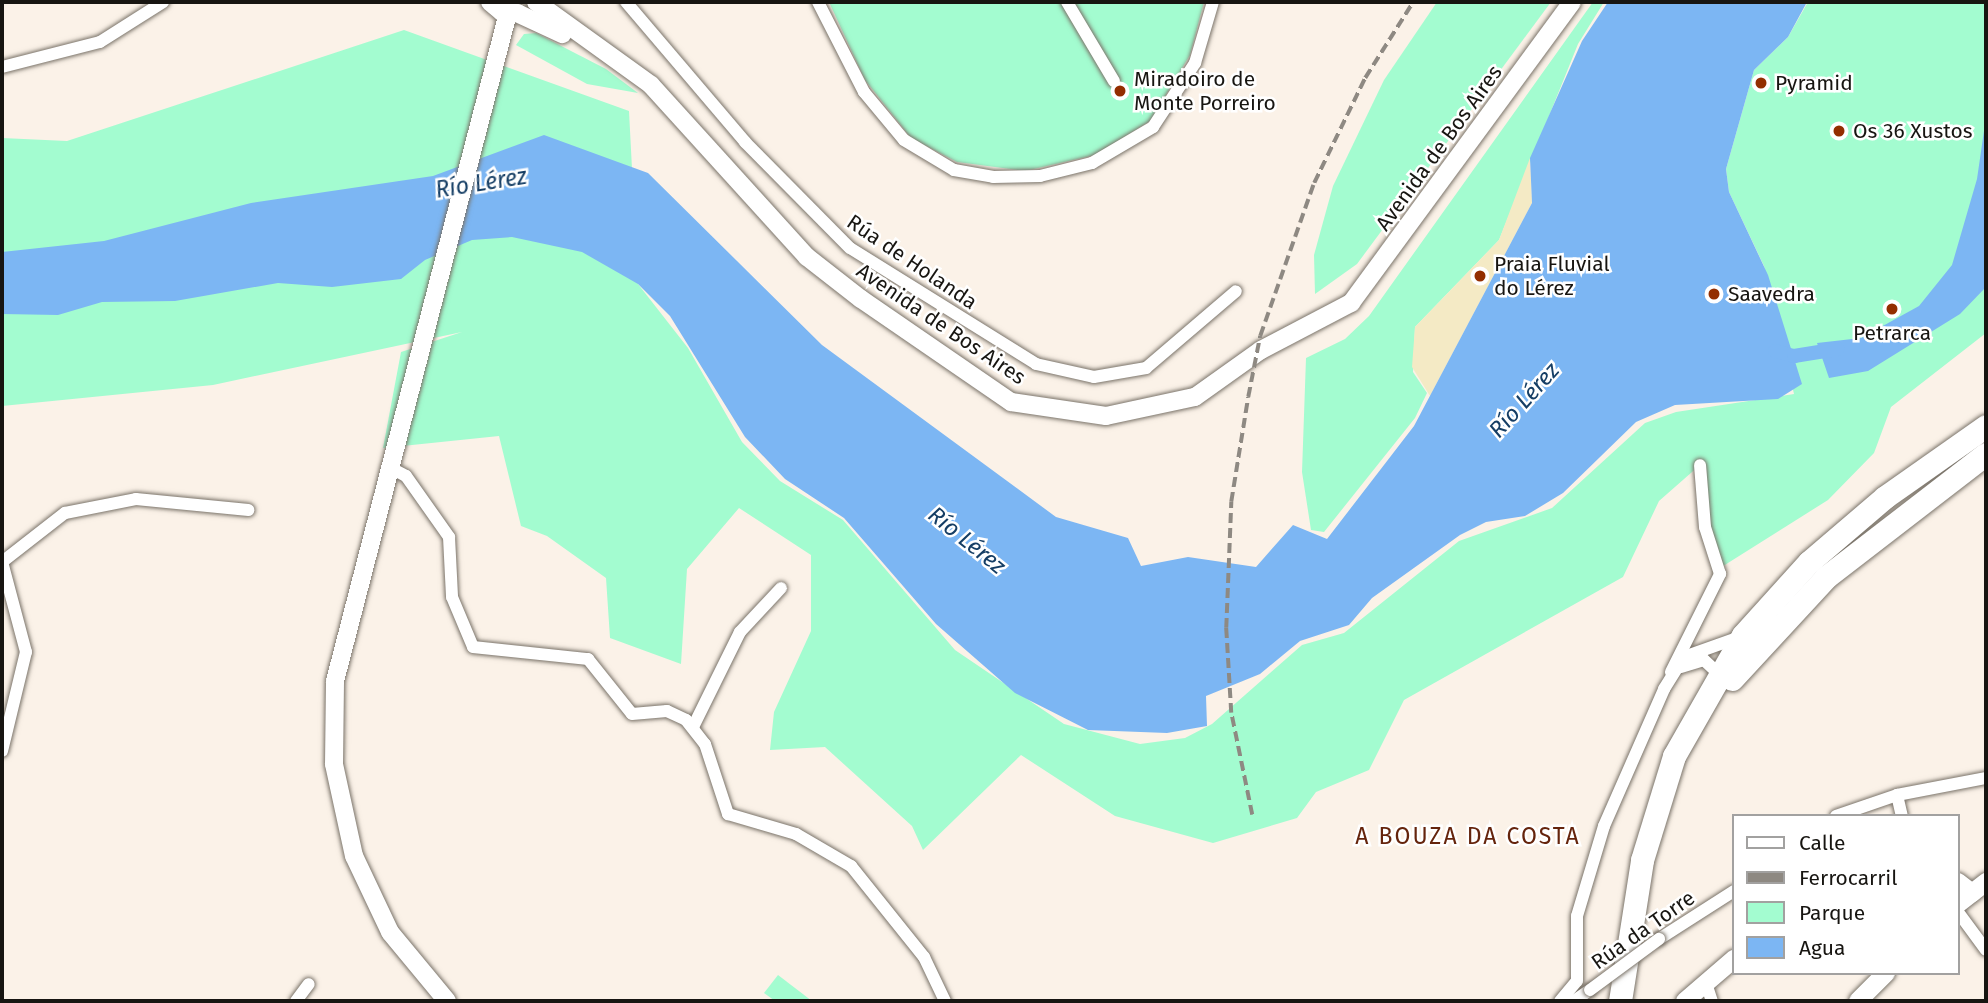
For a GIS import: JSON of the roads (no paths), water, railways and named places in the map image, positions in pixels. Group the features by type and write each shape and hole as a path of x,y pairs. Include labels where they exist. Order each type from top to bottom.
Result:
{"highway":[{"path":"1620,1001 1642,860 1674,756 1743,635 1809,562 1885,498 1986,426"},
{"path":"1636,910 1687,761 1757,645 1900,514 1986,454"}],"street":[{"path":"2,67 100,42 163,2"},
{"name":"Avenida de Bos Aires","path":"490,2 612,58"},
{"path":"447,1001 390,932 354,856 334,764 335,681 499,45 512,13 534,2"},
{"name":"Avenida de Bos Aires","path":"534,2 651,85 807,257 861,299 1011,402 1106,416 1195,397 1261,351 1352,303 1572,2"},
{"name":"Rúa de Holanda","path":"626,2 745,142 850,248 1036,364 1094,377 1146,368 1236,291"},
{"path":"818,2 864,92 904,140 954,170 1005,177 1040,176 1093,163 1153,127 1195,63 1213,2"},
{"path":"1068,2 1114,81"},
{"path":"1674,674 1676,652 1720,574 1706,527 1700,465"},
{"path":"389,467 407,476 449,537 452,597 473,647 588,659 632,714 667,711 693,727 712,759 719,802 728,814 796,834 851,866 924,957 945,1001"},
{"path":"2,751 26,652 2,562 65,513 136,499 248,509"},
{"path":"693,727 740,632 781,588"},
{"path":"1560,1001 1578,975 1577,916 1604,826 1674,674 1689,654 1743,635"},
{"path":"1674,674 1704,660 1719,674"},
{"path":"1842,814 1897,795 1986,778"},
{"path":"1897,795 1902,814"},
{"name":"Rúa da Torre","path":"1574,1001 1660,939 1732,892"},
{"path":"1960,915 1986,950"},
{"path":"1685,1001 1732,961"},
{"path":"1858,1001 1884,975"},
{"path":"1706,983 1712,1001"},
{"path":"296,1001 309,984"}],"water":[{"name":"Río Lérez","path":"1608,2 1807,2 1788,37 1754,70 1726,169 1729,192 1768,275 1802,384 1778,399 1675,405 1636,422 1563,493 1525,516 1486,522 1460,535 1372,598 1349,625 1300,641 1260,674 1206,696 1207,726 1167,733 1088,730 1015,693 936,624 844,518 785,479 745,437 670,316 638,284 582,252 512,237 472,240 425,260 401,279 332,287 278,283 175,301 102,302 58,315 2,314 2,252 104,241 251,203 433,176 544,135 648,173 822,345 1056,517 1128,538 1141,566 1188,557 1256,567 1293,525 1327,539 1414,426 1532,203 1530,158 1582,41"},
{"path":"1986,117 1986,287 1960,314 1868,371 1829,378 1817,343 1861,338 1919,306 1952,265 1977,179"}],"waterway":[{"path":"1775,351 1794,356 1837,349"}],"railway":[{"path":"1252,815 1231,713 1226,628 1231,502 1260,336 1314,183 1365,78 1413,2"}],"place":[{"name":"Pyramid","path":"1761,83"},
{"name":"Miradoiro de Monte Porreiro","path":"1120,91"},
{"name":"Os 36 Xustos","path":"1839,131"},
{"name":"Praia Fluvial do Lérez","path":"1480,276"},
{"name":"Saavedra","path":"1714,294"},
{"name":"Petrarca","path":"1892,309"}],"district":[{"name":"A BOUZA DA COSTA","path":"1468,836"}]}
